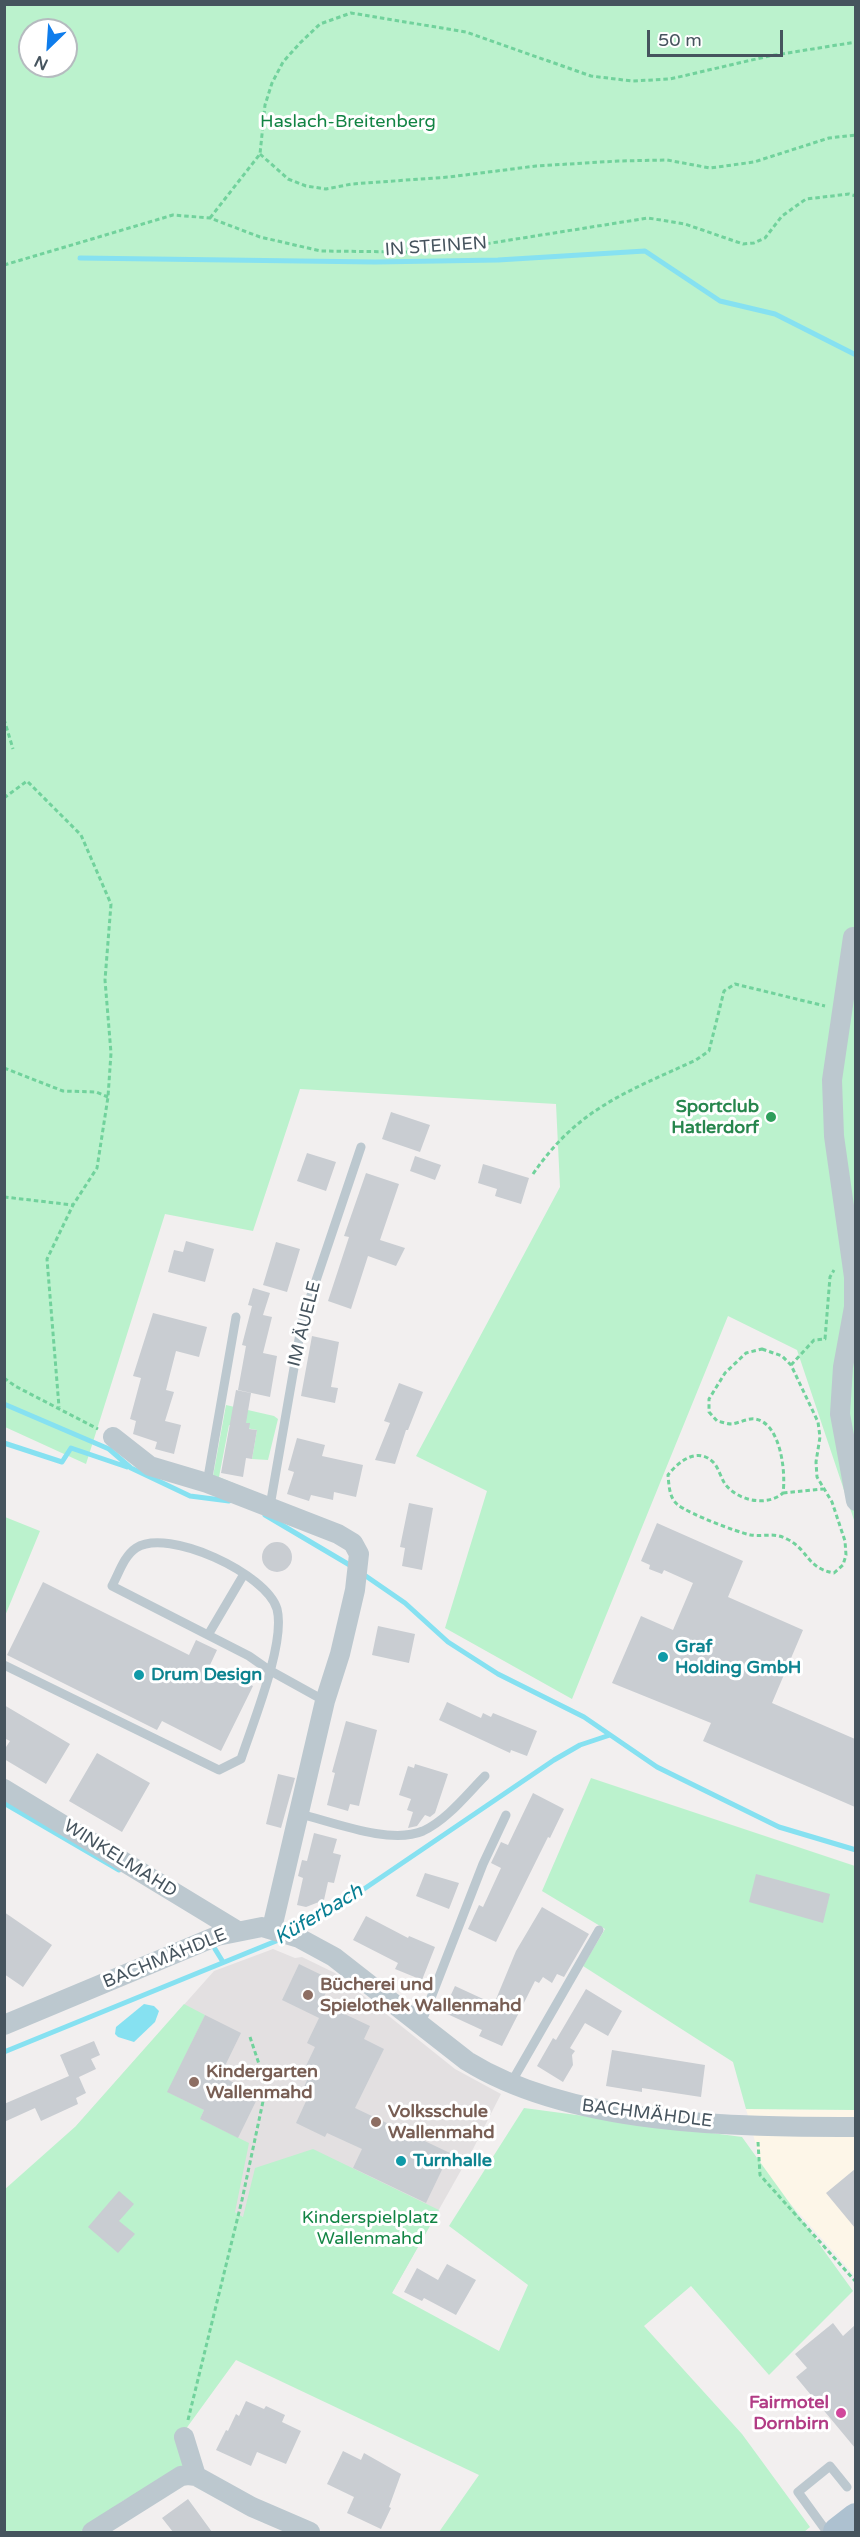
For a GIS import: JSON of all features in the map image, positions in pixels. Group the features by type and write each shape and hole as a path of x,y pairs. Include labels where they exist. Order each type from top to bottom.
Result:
{"street":[{"path":"853,938 832,1080 834,1136 852,1267 854,1307 843,1367 840,1414 855,1501"},
{"path":"113,1437 150,1466 207,1483 338,1534 353,1543 359,1554 355,1590 340,1654 325,1701 300,1814 282,1931"},
{"name":"WINKELMAHD","path":"4,1788 236,1930"},
{"name":"BACHMÄHDLE","path":"4,2025 217,1936 252,1927 282,1931 334,1957 467,2061 511,2083 572,2104 613,2113 757,2126 855,2127"},
{"path":"184,2437 196,2476"},
{"path":"92,2532 181,2476 188,2475 196,2476 252,2507 310,2532"}],"lane":[{"name":"IM ÄUELE","path":"270,1506 302,1322 361,1147"},
{"path":"207,1483 236,1317"},
{"path":"4,1665 219,1770 241,1759 269,1670 278,1625 277,1608 265,1591 218,1557 189,1548 156,1543 138,1547 127,1556 112,1586 249,1656 269,1670 325,1701"},
{"path":"208,1635 244,1574"},
{"path":"300,1814 377,1833 400,1835 422,1831 450,1811 485,1776"},
{"path":"420,2026 483,1864 506,1815"},
{"path":"511,2083 599,1930"},
{"path":"827,2532 798,2492 830,2466 847,2487"}],"path":[{"path":"210,218 260,154 265,105 272,83 283,62 320,24 351,13 466,32 591,76 632,81 670,79 769,56 855,42"},
{"path":"260,154 288,179 306,186 326,189 352,184 449,177 537,166 618,161 667,160 710,168 754,162 829,138 855,135"},
{"name":"IN STEINEN","path":"4,265 173,215 210,218 260,237 321,251 413,252 485,244 648,218 685,224 743,244 754,243 765,238 782,216 806,199 849,194 855,196"},
{"path":"4,719 13,749"},
{"path":"4,798 27,781 81,835 111,904 105,980 111,1053 108,1097 97,1168 73,1205 47,1259 59,1407"},
{"path":"533,1174 548,1153 576,1124 607,1101 696,1060 709,1051 724,992 735,984 841,1010"},
{"path":"4,1068 63,1091 96,1092 108,1097"},
{"path":"4,1197 73,1205"},
{"path":"791,1365 814,1340 825,1340 830,1277 835,1270 852,1267"},
{"path":"783,1493 785,1479 775,1434 768,1425 754,1419 731,1424 717,1421 709,1412 709,1399 725,1372 746,1353 762,1349 782,1356 791,1365 818,1422 820,1437 816,1462 817,1477 824,1489 832,1503 845,1541 846,1555 843,1565 834,1573 823,1571 813,1565 803,1551 789,1539 772,1533 752,1535 731,1530 676,1504 669,1490 668,1475 677,1463 688,1456 704,1456 715,1464 726,1485 741,1497 760,1502 775,1500 783,1493 824,1489"},
{"path":"4,1378 113,1437"},
{"path":"184,2437 242,2200 265,2092 265,2082 250,2037"},
{"path":"757,2126 759,2175 855,2282"}],"shaded area":[{"name":"Volksschule Wallenmahd","path":"273,1949 295,1958 302,1957 335,1973 455,2069 501,2094 473,2149 392,2293 243,2217 175,2176 76,2126 214,1971"},
{"path":"746,2109 855,2110 855,2276 764,2174"}],"green space":[{"name":"Haslach-Breitenberg","path":"5,5 855,5 855,1523 797,1350 728,1316 572,1699 445,1628 487,1491 416,1456 560,1187 556,1104 300,1089 253,1231 165,1214 86,1464 5,1427"},
{"path":"226,1405 274,1416 278,1419 268,1460 252,1459 257,1430 229,1425 219,1477 250,1490 213,1476"},
{"path":"5,1517 40,1531 5,1616"},
{"path":"591,1778 855,1866 855,2110 746,2109 733,2062 583,1966 605,1929 542,1891"},
{"name":"Kinderspielplatz Wallenmahd","path":"184,2004 205,2015 168,2092 204,2110 200,2119 249,2143 235,2212 243,2217 255,2168 313,2149 439,2210 392,2293 499,2351 528,2285 449,2226 524,2108 742,2137 853,2291 769,2375 691,2286 644,2326 742,2434 810,2527 804,2532 439,2532 479,2475 236,2360 180,2437 188,2465 121,2502 80,2532 5,2532 4,2190 76,2126"}],"water":[{"path":"144,2004 154,2006 159,2011 155,2022 134,2042 118,2037 115,2034 116,2027"}],"building":[{"path":"391,1112 430,1125 420,1152 382,1139"},
{"path":"307,1153 336,1162 326,1191 297,1181"},
{"path":"415,1156 441,1165 435,1180 410,1171"},
{"path":"483,1164 529,1178 521,1204 495,1196 497,1189 478,1183"},
{"path":"366,1173 399,1184 380,1240 405,1248 396,1266 368,1256 351,1309 328,1301 349,1237 344,1236"},
{"path":"186,1241 214,1249 205,1282 168,1272 174,1250 183,1252"},
{"path":"276,1242 300,1249 287,1292 263,1285"},
{"path":"253,1288 270,1293 263,1315 272,1317 263,1353 277,1356 270,1397 238,1390 246,1346 242,1345 252,1306 248,1305"},
{"path":"153,1313 207,1327 199,1357 176,1351 166,1390 174,1392 165,1421 181,1425 174,1454 155,1449 157,1442 133,1434 136,1421 130,1419 141,1378 133,1376"},
{"path":"312,1336 339,1342 331,1387 338,1388 335,1403 301,1396"},
{"path":"399,1383 423,1392 408,1430 406,1430 395,1464 375,1460 390,1423 384,1421"},
{"path":"236,1390 251,1393 246,1423 250,1423 249,1429 257,1430 252,1459 246,1458 243,1477 221,1473"},
{"path":"297,1438 325,1445 322,1456 363,1465 356,1497 334,1492 333,1500 311,1495 309,1501 287,1494 294,1472 288,1470"},
{"path":"409,1503 433,1508 422,1570 402,1566 405,1548 400,1547"},
{"name":"Graf Holding GmbH","path":"657,1523 743,1561 728,1597 803,1630 772,1703 855,1739 855,1807 703,1741 711,1723 612,1683 641,1616 673,1630 693,1583 664,1570 662,1574 649,1569 650,1565 641,1561"},
{"path":"277,1542 283,1543 291,1551 291,1563 283,1571 277,1572 271,1571 263,1563 262,1557 263,1551 271,1543"},
{"name":"Drum Design","path":"43,1582 189,1655 196,1640 217,1650 210,1665 253,1686 221,1751 162,1721 157,1730 7,1655"},
{"path":"378,1626 415,1634 409,1663 372,1655"},
{"path":"447,1702 481,1718 483,1713 491,1717 493,1713 537,1731 527,1756 511,1750 510,1753 439,1720"},
{"path":"4,1705 70,1744 46,1784 4,1759 4,1750 10,1741 4,1738"},
{"path":"346,1721 377,1730 359,1806 350,1804 348,1811 327,1805 335,1773 332,1772"},
{"path":"97,1753 150,1783 122,1832 69,1801"},
{"path":"415,1764 448,1774 435,1813 430,1817 425,1815 417,1826 408,1828 413,1812 407,1810 411,1799 399,1795 408,1766 414,1768"},
{"path":"278,1774 295,1778 281,1828 266,1824"},
{"path":"533,1793 564,1809 496,1942 468,1929 479,1905 483,1907 501,1868 491,1863 501,1842 508,1845"},
{"path":"314,1833 337,1839 333,1853 341,1855 334,1883 328,1882 324,1900 306,1907 297,1905 303,1878 298,1876 302,1860 307,1861"},
{"path":"425,1873 459,1883 449,1909 416,1896"},
{"path":"756,1874 830,1894 823,1923 749,1902"},
{"path":"542,1907 589,1934 564,1977 557,1974 552,1983 543,1977 539,1983 535,1981 502,2046 479,2036 482,2030 443,2012 455,1986 494,2004 516,1951"},
{"path":"4,1912 52,1945 23,1987 4,1974"},
{"path":"366,1916 408,1938 409,1936 435,1947 422,1980 395,1969 398,1963 353,1940"},
{"path":"299,1964 332,1980 321,2003 370,2026 364,2039 384,2049 355,2108 450,2153 426,2203 353,2168 362,2149 327,2133 325,2137 296,2123 307,2099 300,2096 311,2071 305,2068 315,2047 307,2043 319,2018 282,2000"},
{"path":"586,1989 622,2011 608,2036 585,2023 570,2048 575,2051 572,2055 573,2065 563,2082 537,2066 553,2038 556,2040"},
{"path":"205,2015 241,2033 220,2076 259,2095 238,2138 200,2119 204,2110 167,2092"},
{"path":"94,2041 100,2055 91,2059 96,2069 79,2077 86,2093 76,2098 78,2104 41,2121 35,2108 4,2122 4,2104 69,2076 60,2055"},
{"path":"612,2050 705,2065 701,2097 642,2088 642,2092 606,2086"},
{"path":"855,2169 855,2228 826,2193"},
{"path":"119,2191 134,2204 119,2221 135,2234 118,2253 88,2227"},
{"path":"447,2264 476,2280 456,2315 424,2298 422,2301 404,2292 417,2268 438,2280"},
{"name":"Fairmotel Dornbirn","path":"833,2323 843,2336 855,2325 855,2448 796,2377 807,2368 795,2354"},
{"path":"246,2401 264,2409 266,2406 285,2415 282,2422 301,2431 286,2464 257,2452 251,2466 216,2450 226,2430 228,2431 236,2414 239,2416"},
{"path":"343,2451 361,2460 364,2453 401,2474 389,2507 391,2508 381,2529 347,2513 354,2497 327,2484"},
{"path":"188,2499 212,2532 173,2532 162,2518"}],"waterway":[{"path":"80,258 375,262 498,260 645,251 720,301 775,314 856,355"},
{"path":"4,1404 109,1449 131,1468 190,1496 229,1501"},
{"path":"4,1443 62,1462 71,1448 127,1467"},
{"path":"265,1515 353,1567"},
{"path":"360,1572 405,1603 448,1642 498,1674 584,1717 657,1767 779,1827 856,1850"},
{"name":"Küferbach","path":"294,1931 361,1891 554,1760 580,1745 610,1735"},
{"path":"4,1803 119,1870"},
{"name":"Küferbach","path":"4,2052 281,1939"},
{"path":"215,1949 223,1962"}],"place":[{"name":"Sportclub Hatlerdorf","path":"771,1117"},
{"name":"Graf Holding GmbH","path":"663,1657"},
{"name":"Drum Design","path":"139,1675"},
{"name":"Bücherei und Spielothek Wallenmahd","path":"308,1995"},
{"name":"Kindergarten Wallenmahd","path":"194,2082"},
{"name":"Volksschule Wallenmahd","path":"376,2122"},
{"name":"Turnhalle","path":"401,2161"},
{"name":"Fairmotel Dornbirn","path":"841,2413"}]}
